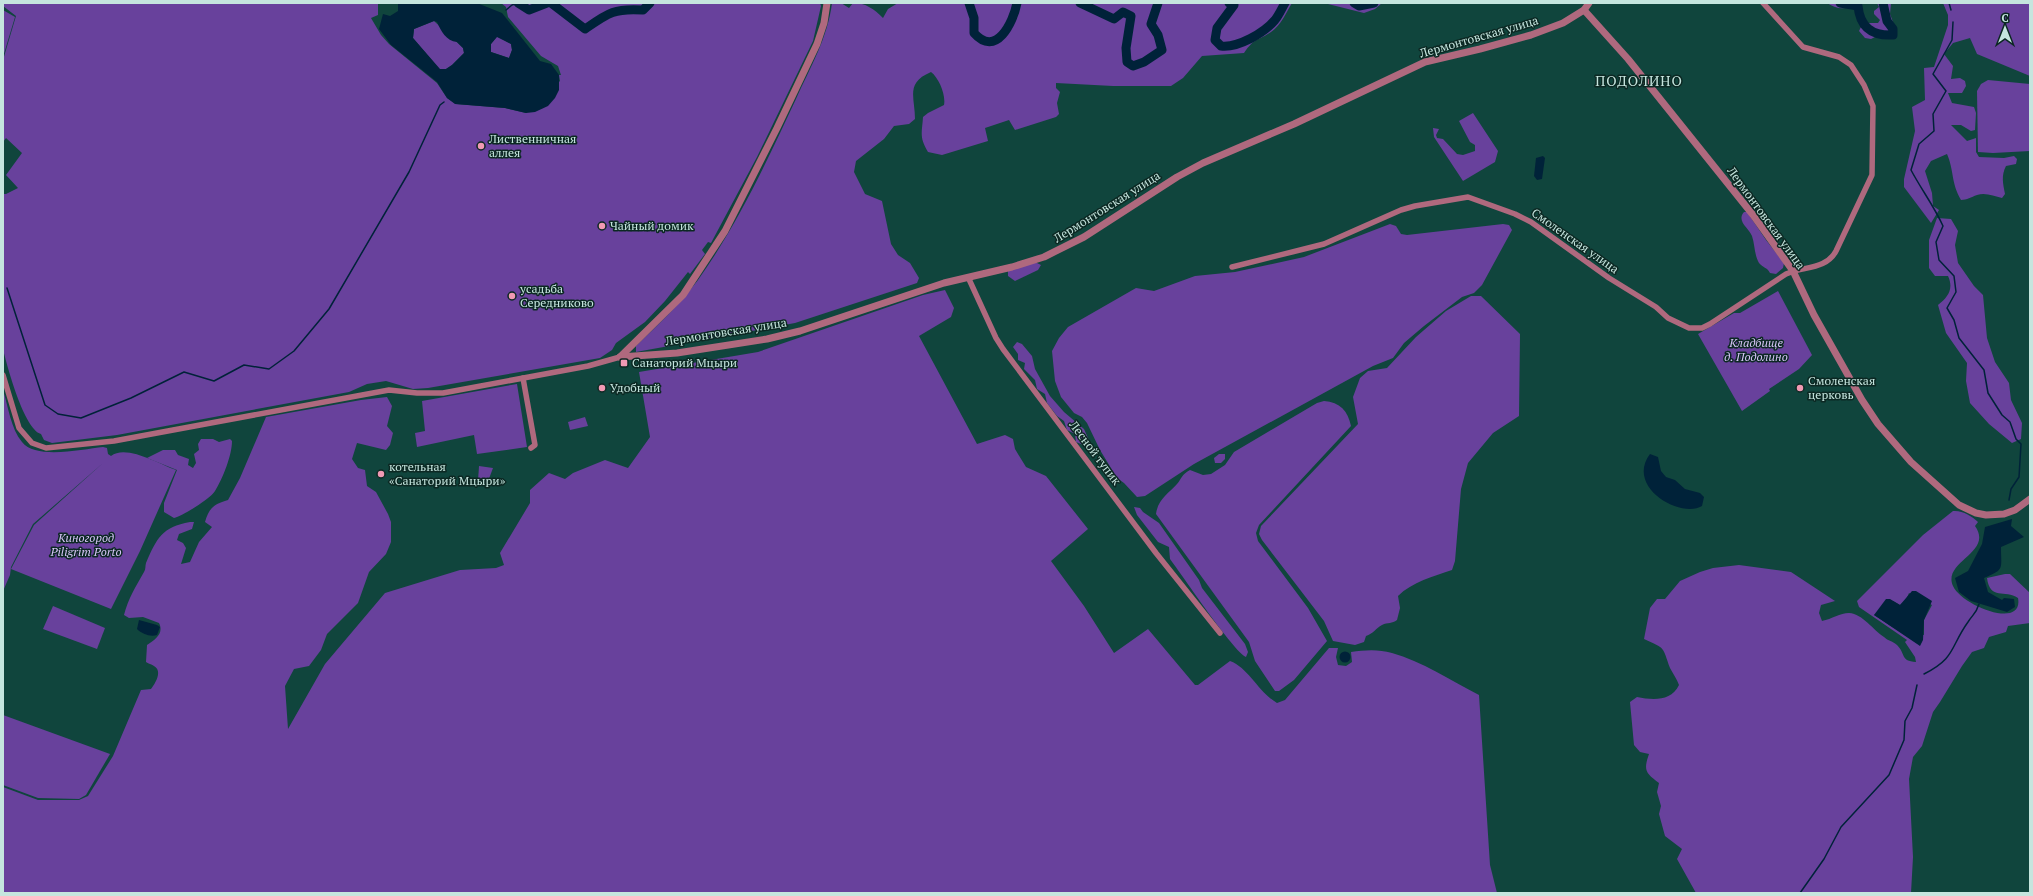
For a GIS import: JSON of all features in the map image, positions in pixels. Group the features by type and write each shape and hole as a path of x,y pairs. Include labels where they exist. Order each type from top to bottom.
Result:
{"street":[{"path":"3,375 19,428 32,443 46,448 114,442 389,390 417,394 443,393 588,366 620,357 683,295 725,231 817,44 824,23 827,3"},
{"name":"Лермонтовская улица","path":"620,357 677,353 767,339 800,331 944,282 1044,257 1084,236 1190,169 1294,124 1425,62 1531,35 1563,23 1584,10 1589,3"},
{"path":"1763,3 1803,47 1839,57 1851,65 1869,94 1875,112 1872,175 1836,251 1830,260 1816,267 1793,271"},
{"name":"Лермонтовская улица","path":"1584,10 1632,64 1753,215 1793,271 1814,315 1862,400 1878,424 1911,462 1959,505 1976,513 1995,516 2015,510 2030,499"},
{"name":"Смоленская улица","path":"1232,267 1324,244 1401,210 1415,206 1468,197 1515,214 1531,222 1608,278 1656,306 1668,318 1689,328 1702,328 1710,324 1793,271"},
{"name":"Лесной тупик","path":"968,277 996,338 1003,349 1156,553 1220,633"},
{"path":"522,378 535,445 531,448"}],"green space":[{"path":"3,3 378,3 378,15 371,18 381,35 389,44 437,83 447,98 456,104 505,108 526,113 560,81 559,75 561,75 558,66 541,56 508,17 506,7 501,3 820,3 821,6 813,41 757,157 711,243 708,242 702,250 705,254 690,274 688,272 665,301 645,322 616,343 612,350 600,358 428,388 413,389 386,381 367,384 349,392 117,435 52,443 44,440 41,434 35,430 28,421 17,396 3,349 3,194 18,188 6,175 22,153 6,138 3,142 3,60 16,16 3,6"},
{"path":"832,3 841,3 849,8 853,3 866,5 883,18 888,9 898,3 1292,3 1278,26 1254,42 1244,53 1202,56 1183,78 1171,86 1113,86 1056,83 1056,88 1060,92 1057,103 1059,114 1056,117 1015,130 1009,120 985,128 988,141 942,155 928,152 922,139 922,131 923,117 944,105 944,96 937,78 931,72 923,76 918,81 913,91 915,119 909,124 894,126 884,139 856,161 854,172 865,194 882,201 891,244 898,255 910,263 919,278 917,283 795,323 636,352 636,346 661,322 698,280 713,259 739,214 774,146 818,52 827,28"},
{"path":"1324,3 1382,3 1375,9 1364,13"},
{"path":"1827,3 1853,3 1847,8 1837,8"},
{"path":"1877,3 1891,3 1890,14 1897,33 1894,38 1885,39 1877,36 1871,39 1865,38 1859,31 1863,23 1878,23 1880,20 1874,14 1874,11 1879,7"},
{"path":"1943,3 2030,3 2030,76 1977,54 1970,38 1953,43 1944,54 1953,66 1951,79 1960,78 1965,81 1966,86 1962,93 1948,93 1952,103 1974,107 1976,113 1975,130 1971,131 1961,125 1951,125 1967,141 1976,138 1976,152 1979,157 2004,158 2014,156 2017,159 2016,164 2006,166 2004,170 2003,180 2005,194 2002,198 1983,194 1965,200 1961,200 1958,194 1947,154 1931,161 1925,171 1932,193 1933,206 1939,210 1931,223 1904,187 1904,179 1915,131 1912,107 1925,100 1924,68 1934,67 1948,25 1948,15"},
{"path":"3,10 15,17 3,57"},
{"path":"434,21 463,48 464,53 446,69 440,70 413,38 414,29"},
{"path":"497,36 511,44 512,50 509,58 491,52 491,44"},
{"path":"1988,80 2030,84 2030,151 1993,153 1978,152 1977,91 1981,84"},
{"path":"1473,113 1498,151 1495,162 1463,181 1434,137 1433,128 1439,129 1436,135 1437,138 1443,139 1457,154 1463,155 1475,151 1475,145 1470,142 1459,121"},
{"path":"1744,212 1747,212 1784,263 1783,268 1776,274 1770,273 1759,263 1752,236 1741,218"},
{"path":"1937,218 1951,219 1958,231 1955,245 1958,263 1974,286 1983,295 1987,338 1995,362 2009,383 2011,400 2022,423 2021,439 2012,443 1989,424 1970,403 1966,381 1967,363 1946,333 1938,305 1945,299 1949,292 1950,281 1948,276 1935,276 1929,268 1929,240"},
{"path":"1390,224 1396,226 1401,234 1407,235 1503,224 1509,225 1512,230 1482,285 1474,293 1462,297 1424,326 1404,343 1393,358 1373,366 1194,464 1145,496 1137,497 1117,478 1100,450 1087,423 1082,417 1074,413 1061,397 1055,381 1052,351 1059,338 1068,327 1136,288 1154,291 1195,276 1235,272 1304,257"},
{"path":"1035,262 1041,265 1038,270 1015,281 1008,276 1008,271"},
{"path":"945,290 954,308 951,317 919,336 977,444 1005,435 1013,439 1015,449 1026,467 1046,476 1088,529 1051,561 1084,606 1114,653 1148,629 1195,685 1198,685 1230,661 1243,669 1264,693 1277,703 1285,700 1329,648 1338,648 1336,657 1338,665 1346,666 1352,662 1351,652 1377,650 1392,653 1414,661 1479,695 1490,865 1497,893 3,893 3,787 38,800 79,800 88,796 113,756 141,690 151,689 157,678 157,668 146,662 147,645 160,633 159,623 143,617 129,618 124,615 130,598 145,571 146,563 150,554 157,540 167,531 181,524 194,522 192,529 179,534 177,540 183,543 186,548 181,564 190,562 199,542 212,527 205,522 208,513 219,503 228,500 240,478 266,417 361,400 387,397 392,406 387,426 393,433 390,445 386,450 357,443 352,459 358,468 365,470 367,486 376,492 388,514 391,522 391,542 386,554 369,572 358,603 327,634 321,650 309,666 294,669 285,686 288,729 325,664 385,593 460,570 496,568 504,565 500,553 530,503 530,490 549,473 565,479 573,473 605,460 628,468 650,437 639,372 758,352 923,295"},
{"name":"Кладбище д. Подолино","path":"1778,291 1812,355 1799,369 1769,389 1770,391 1742,411 1698,334 1734,313 1740,313"},
{"path":"1471,296 1481,296 1520,334 1519,416 1493,433 1468,463 1461,489 1455,561 1452,570 1424,580 1404,591 1398,596 1400,608 1397,620 1380,626 1371,634 1366,636 1364,642 1355,645 1333,641 1324,621 1262,540 1259,534 1261,526 1358,424 1353,397 1360,378 1368,371 1387,368 1416,337 1446,311"},
{"path":"1017,342 1022,344 1032,356 1035,369 1050,396 1064,412 1084,429 1095,454 1086,446 1076,442 1075,434 1067,430 1064,421 1057,416 1047,403 1045,394 1037,389 1035,380 1024,369 1025,363 1018,360 1018,354 1013,347"},
{"path":"517,384 527,447 477,454 474,435 417,447 415,433 425,431 422,401"},
{"name":"Киногород Piligrim Porto","path":"3,390 15,431 22,442 29,447 38,451 60,452 103,447 107,448 108,454 111,456 117,453 125,452 143,456 176,470 140,551 111,609 11,569 34,525 103,463 33,524 11,567 10,575 3,591"},
{"path":"1324,401 1339,405 1348,416 1351,426 1259,525 1256,533 1258,541 1308,608 1327,641 1294,680 1279,691 1275,691 1255,661 1249,642 1156,514 1161,501 1187,472 1190,470 1203,475 1211,474 1225,465 1234,452 1317,403"},
{"path":"585,417 588,426 570,430 568,422"},
{"path":"201,439 213,439 219,442 230,439 232,441 232,447 224,473 218,486 212,494 203,502 174,518 164,512 164,503 177,470 147,458 163,450 175,450 178,455 189,459 188,465 193,468 196,463 194,454 199,450 198,444"},
{"path":"1219,454 1225,454 1225,459 1221,463 1215,463 1214,458"},
{"path":"479,466 493,468 487,484 478,481"},
{"path":"1134,507 1140,508 1143,512 1159,523 1199,580 1202,588 1245,644 1248,652 1246,657 1220,628 1170,559 1169,547 1158,542 1137,515"},
{"path":"1953,511 1963,512 1976,520 1978,522 1975,526 1979,535 1978,543 1954,570 1952,577 1953,586 1959,594 1979,607 1991,612 2002,614 2012,612 2017,607 2018,598 1991,590 1987,578 2010,574 2030,593 2030,623 2008,626 2006,632 1989,637 1984,648 1972,652 1933,712 1922,746 1913,757 1909,779 1913,857 1911,893 1696,893 1677,859 1682,849 1665,836 1659,814 1661,806 1657,792 1659,783 1651,777 1646,768 1649,754 1640,752 1634,745 1630,702 1637,697 1655,699 1666,697 1676,691 1679,685 1662,649 1644,639 1650,608 1657,599 1665,599 1680,581 1713,568 1739,565 1791,572 1835,601 1821,605 1819,613 1822,621 1849,613 1859,616 1880,634 1897,645 1905,659 1916,662 1915,657 1905,642 1907,640 1859,607 1857,601 1923,535","holes":["1909,593 1932,605 1924,620 1924,635 1894,628 1874,615 1893,601 1900,605 1906,600"]},
{"path":"53,606 105,628 97,649 43,629"},
{"path":"3,715 110,754 86,795 79,799 38,798 3,785"}],"water":[{"path":"398,3 477,3 502,13 540,61 551,64 559,75 559,90 555,98 548,106 535,112 526,113 505,108 455,104 447,98 437,82 391,45 379,29 383,14 390,16 398,11","holes":["434,21 437,22 447,38 457,42 463,48 464,53 446,69 440,69 413,38 414,29","497,37 511,44 512,50 509,58 491,52 491,44"]},
{"path":"1543,156 1545,158 1542,179 1537,180 1534,176 1536,158"},
{"path":"1650,454 1658,457 1661,471 1666,477 1675,480 1685,489 1700,493 1704,497 1702,506 1693,509 1682,508 1670,504 1659,497 1650,488 1645,478 1644,466"},
{"path":"2012,519 2011,526 2024,537 2001,547 2001,565 1999,570 1996,573 1984,578 1988,592 2002,600 2004,598 2014,599 2015,607 2007,612 1971,601 1959,592 1955,578 1968,571 1982,544 1985,527"},
{"path":"1912,591 1916,591 1932,601 1924,620 1923,640 1920,646 1874,615 1886,599 1890,599 1900,605"},
{"path":"139,620 160,627 157,635 154,636 144,634 139,631 137,629"},
{"path":"1345,651 1349,653 1351,657 1349,661 1345,663 1341,661 1339,657 1341,653"}],"waterway":[{"path":"506,10 512,5 518,3"},
{"path":"518,3 529,10 547,3"},
{"path":"551,3 585,29 606,15 625,10 643,10 650,3"},
{"path":"969,3 974,18 974,33 982,40 989,42 996,40 1002,35 1012,20 1017,3"},
{"path":"1080,3 1114,19 1123,12 1131,16 1126,48 1127,62 1133,66 1144,62 1162,50 1158,35 1151,24 1158,3"},
{"path":"1229,3 1234,5 1217,28 1215,40 1221,46 1235,45 1250,39 1264,30 1275,20 1285,3"},
{"path":"1354,3 1359,6 1374,3"},
{"path":"1840,3 1858,6 1861,20 1868,29 1879,34 1893,35 1893,29 1887,21 1883,3"},
{"path":"1949,3 1951,10"},
{"path":"1953,22 1952,40 1933,74 1946,91 1933,114 1934,131 1919,144 1911,170 1936,211 1943,226 1936,242 1939,260 1954,276 1956,292 1947,308 1954,320 1959,338 1984,370 1988,393 2002,415 2010,422 2016,439 2021,444 2019,477 2011,489 2009,500"},
{"path":"7,288 45,405 58,414 81,418 131,398 184,372 214,381 244,365 269,369 294,351 329,309 409,172 440,105 444,102"},
{"path":"1924,674 1942,663 1947,657 1962,631 1976,612 1979,604"},
{"path":"1800,893 1824,859 1841,827 1889,775 1904,740 1905,721 1912,708 1917,685"}],"place":[{"name":"Лиственничная аллея","path":"481,146"},
{"name":"Чайный домик","path":"602,226"},
{"name":"усадьба Середниково","path":"512,296"},
{"name":"Санаторий Мцыри","path":"624,363"},
{"name":"Удобный","path":"602,388"},
{"name":"Смоленская церковь","path":"1800,388"},
{"name":"котельная «Санаторий Мцыри»","path":"381,474"}],"district":[{"name":"ПОДОЛИНО","path":"1639,81"}]}
